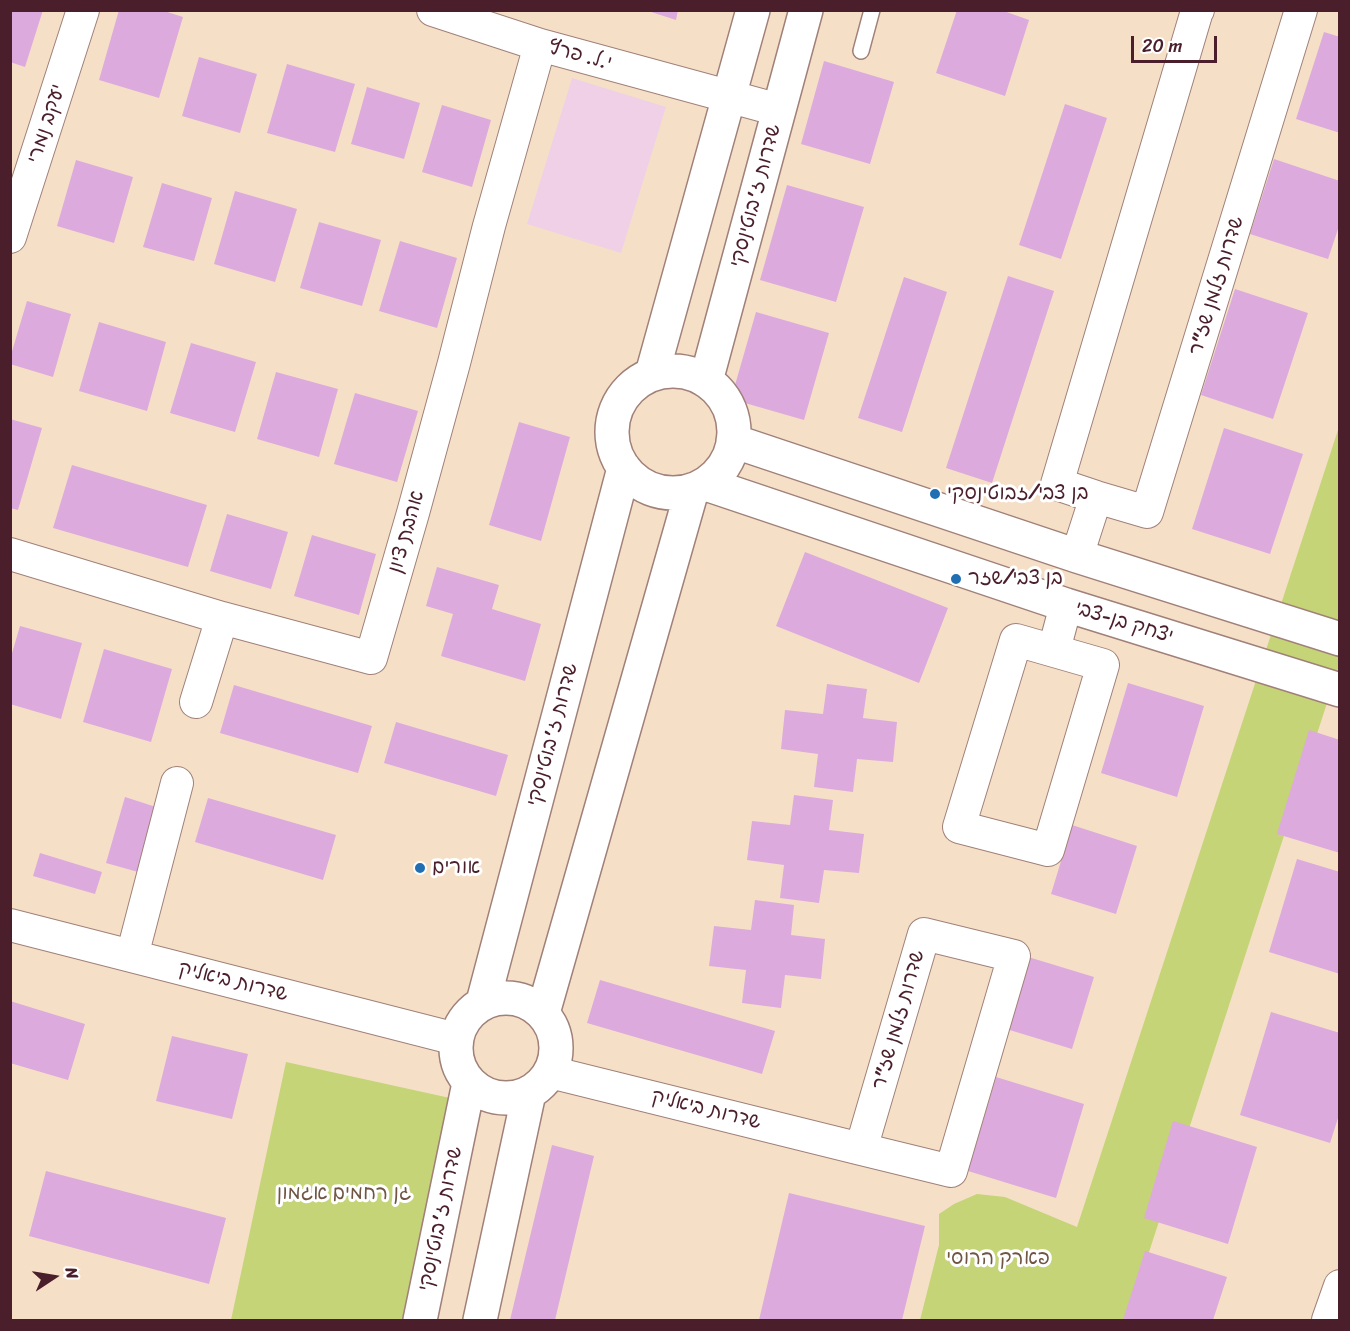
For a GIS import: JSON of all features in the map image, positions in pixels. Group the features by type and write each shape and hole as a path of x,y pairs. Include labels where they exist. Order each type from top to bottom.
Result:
{"street":[{"name":"יעקב נמרי","path":"10,237 83,10"},
{"name":"י.ל. פרץ","path":"433,10 540,45 779,110"},
{"path":"652,374 753,10"},
{"name":"שדרות ז'בוטינסקי","path":"706,381 806,10"},
{"name":"שדרות זלמן שז\"ר","path":"1198,10 1057,484 1147,512 1301,10"},
{"name":"אהבת ציון","path":"10,554 222,618 371,658 413,513 489,226 540,45"},
{"path":"671,371 689,373 706,381 719,392 729,407 733,424 733,441 728,458 719,472 699,487 673,493 654,490 637,481 624,468 615,451 612,433 615,414 623,397 636,383 652,374 671,371"},
{"path":"733,441 1077,556 1340,639"},
{"name":"שדרות ז'בוטינסקי","path":"483,1002 624,468"},
{"path":"543,1013 699,487"},
{"name":"יצחק בן-צבי","path":"699,487 1340,690"},
{"path":"1077,556 1096,498"},
{"path":"1054,650 1066,605"},
{"path":"196,702 222,618"},
{"path":"1016,640 1054,650 1103,665 1048,850 959,827 1016,640"},
{"path":"132,956 177,783"},
{"name":"שדרות ביאליק","path":"10,925 456,1039"},
{"name":"שדרות זלמן שז\"ר","path":"924,934 1014,956 951,1171 861,1149 924,934"},
{"path":"480,1320 539,1082 556,1057 556,1041 552,1026 543,1013 530,1003 515,997 499,997 483,1002 470,1011 461,1024 456,1039 456,1055 460,1070 469,1083 483,1093 498,1098 514,1098 539,1082"},
{"name":"שדרות ביאליק","path":"539,1082 861,1149"},
{"name":"שדרות ז'בוטינסקי","path":"420,1320 469,1083"},
{"path":"1328,1320 1340,1286"}],"lane":[{"path":"861,51 872,10"}],"shaded area":[{"path":"572,78 666,107 621,253 527,224"}],"green space":[{"name":"פארק הרוסי","path":"1339,427 1339,666 1127,1320 920,1320 939,1245 939,1214 954,1204 977,1194 1005,1197 1077,1227"},
{"name":"גן רחמים אגמון","path":"286,1062 450,1098 402,1320 231,1320"}],"building":[{"path":"10,10 43,10 25,67 10,62"},
{"path":"119,10 161,10 183,17 159,98 99,80"},
{"path":"645,10 678,10 676,20"},
{"path":"957,10 1001,10 1029,20 1005,96 936,73"},
{"path":"1324,32 1340,37 1340,133 1296,119"},
{"path":"199,57 257,74 240,133 182,116"},
{"path":"824,61 894,82 870,164 801,144"},
{"path":"287,64 355,84 335,152 267,133"},
{"path":"367,87 420,103 404,159 351,144"},
{"path":"1065,104 1107,118 1061,259 1019,245"},
{"path":"442,105 491,120 472,187 422,172"},
{"path":"1274,159 1340,181 1340,223 1328,259 1250,234"},
{"path":"76,160 133,177 114,243 57,226"},
{"path":"162,183 212,198 194,261 143,247"},
{"path":"787,185 864,207 836,302 760,280"},
{"path":"235,191 297,209 275,282 214,264"},
{"path":"319,222 381,240 362,306 300,288"},
{"path":"400,241 457,258 437,328 379,311"},
{"path":"1008,276 1054,291 992,483 946,468"},
{"path":"904,277 947,292 902,432 858,418"},
{"path":"1235,289 1308,313 1273,419 1201,395"},
{"path":"27,301 71,314 53,377 10,364"},
{"path":"756,312 829,333 804,420 731,399"},
{"path":"99,322 166,342 147,411 79,391"},
{"path":"191,343 256,362 235,432 170,413"},
{"path":"276,372 338,389 319,457 257,439"},
{"path":"355,393 418,411 397,482 334,464"},
{"path":"10,419 42,428 18,510 10,508"},
{"path":"519,422 570,437 541,541 489,525"},
{"path":"1224,428 1303,454 1270,554 1192,529"},
{"path":"72,465 207,505 188,567 53,528"},
{"path":"227,514 288,532 271,589 210,571"},
{"path":"312,535 376,554 359,615 294,596"},
{"path":"805,552 948,608 919,683 776,626"},
{"path":"437,567 499,585 492,609 541,624 525,681 441,656 453,614 426,606"},
{"path":"20,626 82,643 61,719 10,704 10,660"},
{"path":"104,649 172,669 151,742 83,722"},
{"path":"1128,683 1204,706 1177,797 1101,773"},
{"path":"827,684 867,689 863,718 897,722 893,762 857,759 853,792 814,787 818,754 781,749 785,710 823,714"},
{"path":"234,685 372,726 358,773 220,733"},
{"path":"396,722 508,755 496,796 384,763"},
{"path":"1309,730 1340,740 1340,853 1277,834"},
{"path":"794,795 833,800 829,830 864,834 859,873 824,870 819,903 780,898 784,865 747,860 752,821 790,825"},
{"path":"125,797 156,807 138,872 106,863"},
{"path":"208,798 336,835 323,880 195,842"},
{"path":"1072,825 1137,846 1116,914 1051,894"},
{"path":"40,853 102,872 95,894 33,876"},
{"path":"1297,859 1340,872 1340,974 1269,952"},
{"path":"755,900 794,905 791,935 825,939 821,979 785,975 781,1008 742,1003 746,970 709,966 714,926 751,930"},
{"path":"1025,956 1094,977 1072,1049 1003,1028"},
{"path":"600,980 775,1031 762,1074 587,1023"},
{"path":"10,1001 85,1024 68,1080 10,1063"},
{"path":"1271,1012 1340,1033 1340,1112 1330,1143 1240,1115"},
{"path":"172,1036 248,1054 232,1119 156,1101"},
{"path":"996,1077 1084,1104 1056,1198 968,1171"},
{"path":"1173,1121 1257,1147 1228,1244 1144,1218"},
{"path":"552,1145 594,1156 555,1320 510,1320"},
{"path":"46,1171 226,1218 209,1284 29,1236"},
{"path":"789,1193 925,1226 902,1320 759,1320"},
{"path":"1145,1251 1227,1277 1213,1320 1123,1320"}],"place":[{"name":"בן צבי/זבוטינסקי","path":"935,494"},
{"name":"בן צבי/שזר","path":"956,579"},
{"name":"אורים","path":"420,868"}]}
